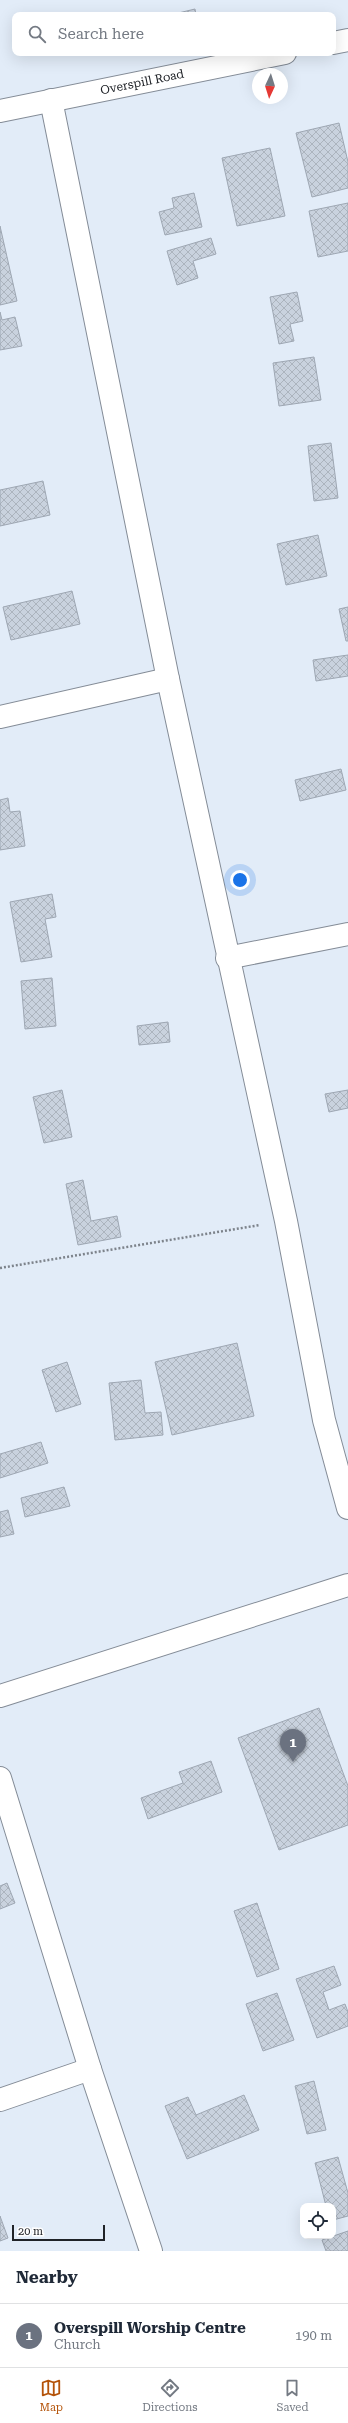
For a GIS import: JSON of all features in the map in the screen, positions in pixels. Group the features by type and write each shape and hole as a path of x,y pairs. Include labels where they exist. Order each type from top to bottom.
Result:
{"street":[{"path":"336,42 348,40"},
{"name":"Overspill Road","path":"0,111 270,56"},
{"path":"51,100 168,679 227,958 286,1221 324,1420 348,1508"},
{"path":"0,717 168,679"},
{"path":"227,958 348,934"},
{"path":"0,1696 348,1585"},
{"path":"0,1778 90,2069 151,2251"},
{"path":"0,2100 90,2069"}],"path":[{"path":"0,1268 286,1221"}],"building":[{"path":"195,9 196,12 182,12"},
{"path":"339,123 348,162 348,188 312,197 296,133"},
{"path":"270,148 285,216 237,226 222,158"},
{"path":"194,193 202,227 165,235 159,212 174,208 172,198"},
{"path":"348,203 348,251 318,257 309,211"},
{"path":"0,226 17,301 0,305"},
{"path":"211,238 216,254 193,261 198,278 177,285 167,251"},
{"path":"297,292 303,321 290,324 294,341 279,344 270,297"},
{"path":"0,312 2,320 15,317 22,346 0,350"},
{"path":"314,357 321,400 279,406 273,363"},
{"path":"331,443 338,498 314,501 308,446"},
{"path":"43,481 50,515 0,526 0,490"},
{"path":"318,535 327,576 286,585 277,544"},
{"path":"72,591 80,624 11,640 3,607"},
{"path":"348,607 348,641 346,641 339,609"},
{"path":"348,655 348,676 316,681 313,660"},
{"path":"341,769 346,790 300,801 295,780"},
{"path":"8,798 10,812 20,811 25,846 0,850 0,800"},
{"path":"52,894 56,917 45,919 52,957 21,962 10,902"},
{"path":"52,978 56,1026 25,1029 21,981"},
{"path":"168,1022 170,1042 139,1045 137,1026"},
{"path":"62,1090 72,1137 44,1143 33,1097"},
{"path":"348,1090 348,1108 329,1112 325,1094"},
{"path":"83,1180 91,1221 117,1216 121,1237 78,1245 66,1184"},
{"path":"237,1343 254,1416 172,1435 155,1362"},
{"path":"67,1362 81,1404 56,1412 42,1370"},
{"path":"141,1380 145,1413 161,1412 163,1435 115,1440 109,1383"},
{"path":"41,1442 48,1463 0,1478 0,1454"},
{"path":"64,1487 70,1506 25,1517 21,1498"},
{"path":"8,1510 14,1534 0,1537 0,1512"},
{"path":"319,1708 348,1786 348,1825 279,1850 238,1738"},
{"path":"211,1761 222,1792 148,1819 141,1798 183,1783 179,1772"},
{"path":"7,1883 15,1903 0,1909 0,1886"},
{"path":"257,1903 279,1969 257,1977 234,1911"},
{"path":"334,1966 341,1985 323,1992 329,2010 345,2004 348,2012 348,2026 317,2038 296,1979"},
{"path":"277,1993 294,2040 263,2051 246,2004"},
{"path":"314,2081 326,2130 307,2134 295,2086"},
{"path":"244,2095 259,2130 187,2159 165,2106 188,2097 196,2115"},
{"path":"338,2157 348,2193 348,2216 336,2219 336,2203 325,2203 315,2163"},
{"path":"0,2216 8,2238 0,2241"},
{"path":"348,2231 348,2251 326,2251 322,2240 336,2239 336,2235"}],"place":[{"name":"Overspill Worship Centre","path":"293,1762"}]}
